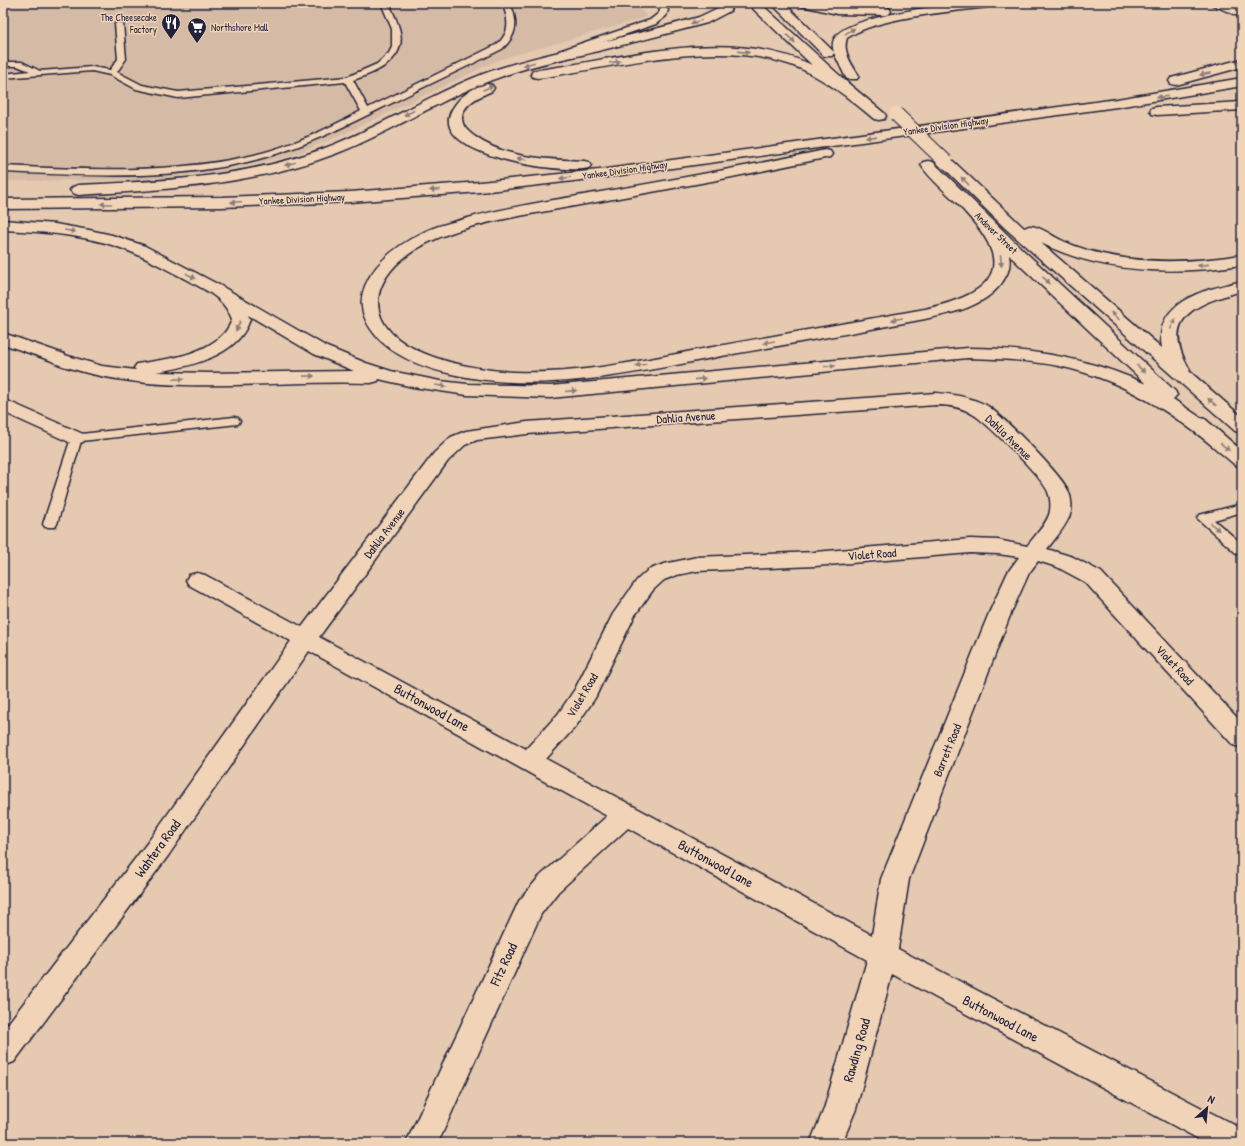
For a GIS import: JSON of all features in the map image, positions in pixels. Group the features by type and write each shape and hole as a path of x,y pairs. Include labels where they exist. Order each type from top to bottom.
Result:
{"main road":[{"path":"3,193 172,185 226,178 273,169 336,148 487,76 548,58 703,20 726,8 729,3"},
{"name":"Andover Street","path":"753,3 844,87 882,110 896,114 984,200 1191,384 1242,427"},
{"path":"777,3 863,86"},
{"path":"802,3 837,10 875,12 945,3"},
{"path":"852,76 844,63 839,44 841,37 848,31 871,22 987,3"},
{"path":"1217,3 1242,14"},
{"path":"728,156 631,165 582,165 539,162 511,157 483,148 461,132 456,125 456,117 463,103 470,97 481,90 509,80 678,52 700,50 743,51 782,58 814,71 844,87"},
{"path":"993,120 1212,72 1242,63"},
{"name":"Yankee Division Highway","path":"3,204 215,202 350,197 543,180 1170,96 1242,82"},
{"name":"Yankee Division Highway","path":"162,217 319,210 470,198 606,184 1242,95"},
{"path":"1112,114 1200,107 1242,106"},
{"name":"Andover Street","path":"882,110 906,143"},
{"path":"825,154 663,186 515,211 436,233 398,255 385,266 374,283 369,299 371,316 381,331 393,343 431,363 479,375 510,378 541,378 571,376 640,366 925,314 970,301 985,292 995,281 1001,271 1003,262 993,237 966,205"},
{"name":"Andover Street","path":"923,159 966,205 1208,432 1242,461"},
{"path":"984,200 1042,238 1080,253 1108,261 1165,267 1194,266 1242,260"},
{"path":"3,219 79,218"},
{"path":"3,225 67,230 122,243 152,255 332,356 374,372 403,380"},
{"path":"1191,384 1177,364 1170,349 1168,335 1172,323 1180,312 1194,302 1242,286"},
{"path":"58,358 96,367 154,368 176,363 196,356 228,340 237,330 241,319 236,308 223,294"},
{"path":"3,338 88,368 116,374 143,377 171,379 351,376 403,380 485,392 514,393 550,392 968,353 1002,352 1032,355 1088,367 1146,391 1208,432"},
{"name":"Dahlia Avenue","path":"305,639 441,457 458,441 474,435 502,430 936,399 954,400 980,410 993,420 1048,476 1059,492 1061,511 1054,525 1034,553"},
{"path":"3,405 76,438"},
{"name":"Violet Road","path":"530,761 567,720 586,692 624,614 641,590 656,575 672,569 697,564 815,559 970,546 998,547 1034,553 1065,562 1093,577 1240,733"},
{"name":"Barrett Road","path":"883,955 895,879 1000,613 1019,572 1034,553"},
{"name":"Buttonwood Lane","path":"197,580 883,955 1237,1143"},
{"name":"Wahtera Road","path":"3,1053 158,849 305,639"},
{"name":"Fitz Road","path":"422,1143 529,908 549,882 571,865 626,814"},
{"name":"Rawding Road","path":"826,1143 840,1109 883,955"}],"lane":[{"path":"3,76 92,70 112,72 139,88 178,95 348,79 366,73 380,65 394,53 397,39 394,25 385,3"},
{"path":"3,170 137,172 210,166 257,156 281,149 316,136 505,43 509,38 512,27 511,13 506,3"},
{"path":"548,58 653,22 663,14 664,10 658,3"},
{"path":"112,72 122,59 119,24"},
{"path":"3,64 12,63 28,66 38,74"},
{"path":"348,79 366,112"},
{"path":"50,524 76,438 234,421"},
{"path":"1242,508 1204,518 1242,552"}],"shaded area":[{"name":"Northshore Mall","path":"3,3 633,3 647,17 498,60 344,134 291,156 223,171 144,180 3,181"}],"place":[{"name":"The Cheesecake Factory","path":"171,40"},
{"name":"Northshore Mall","path":"197,44"}]}
